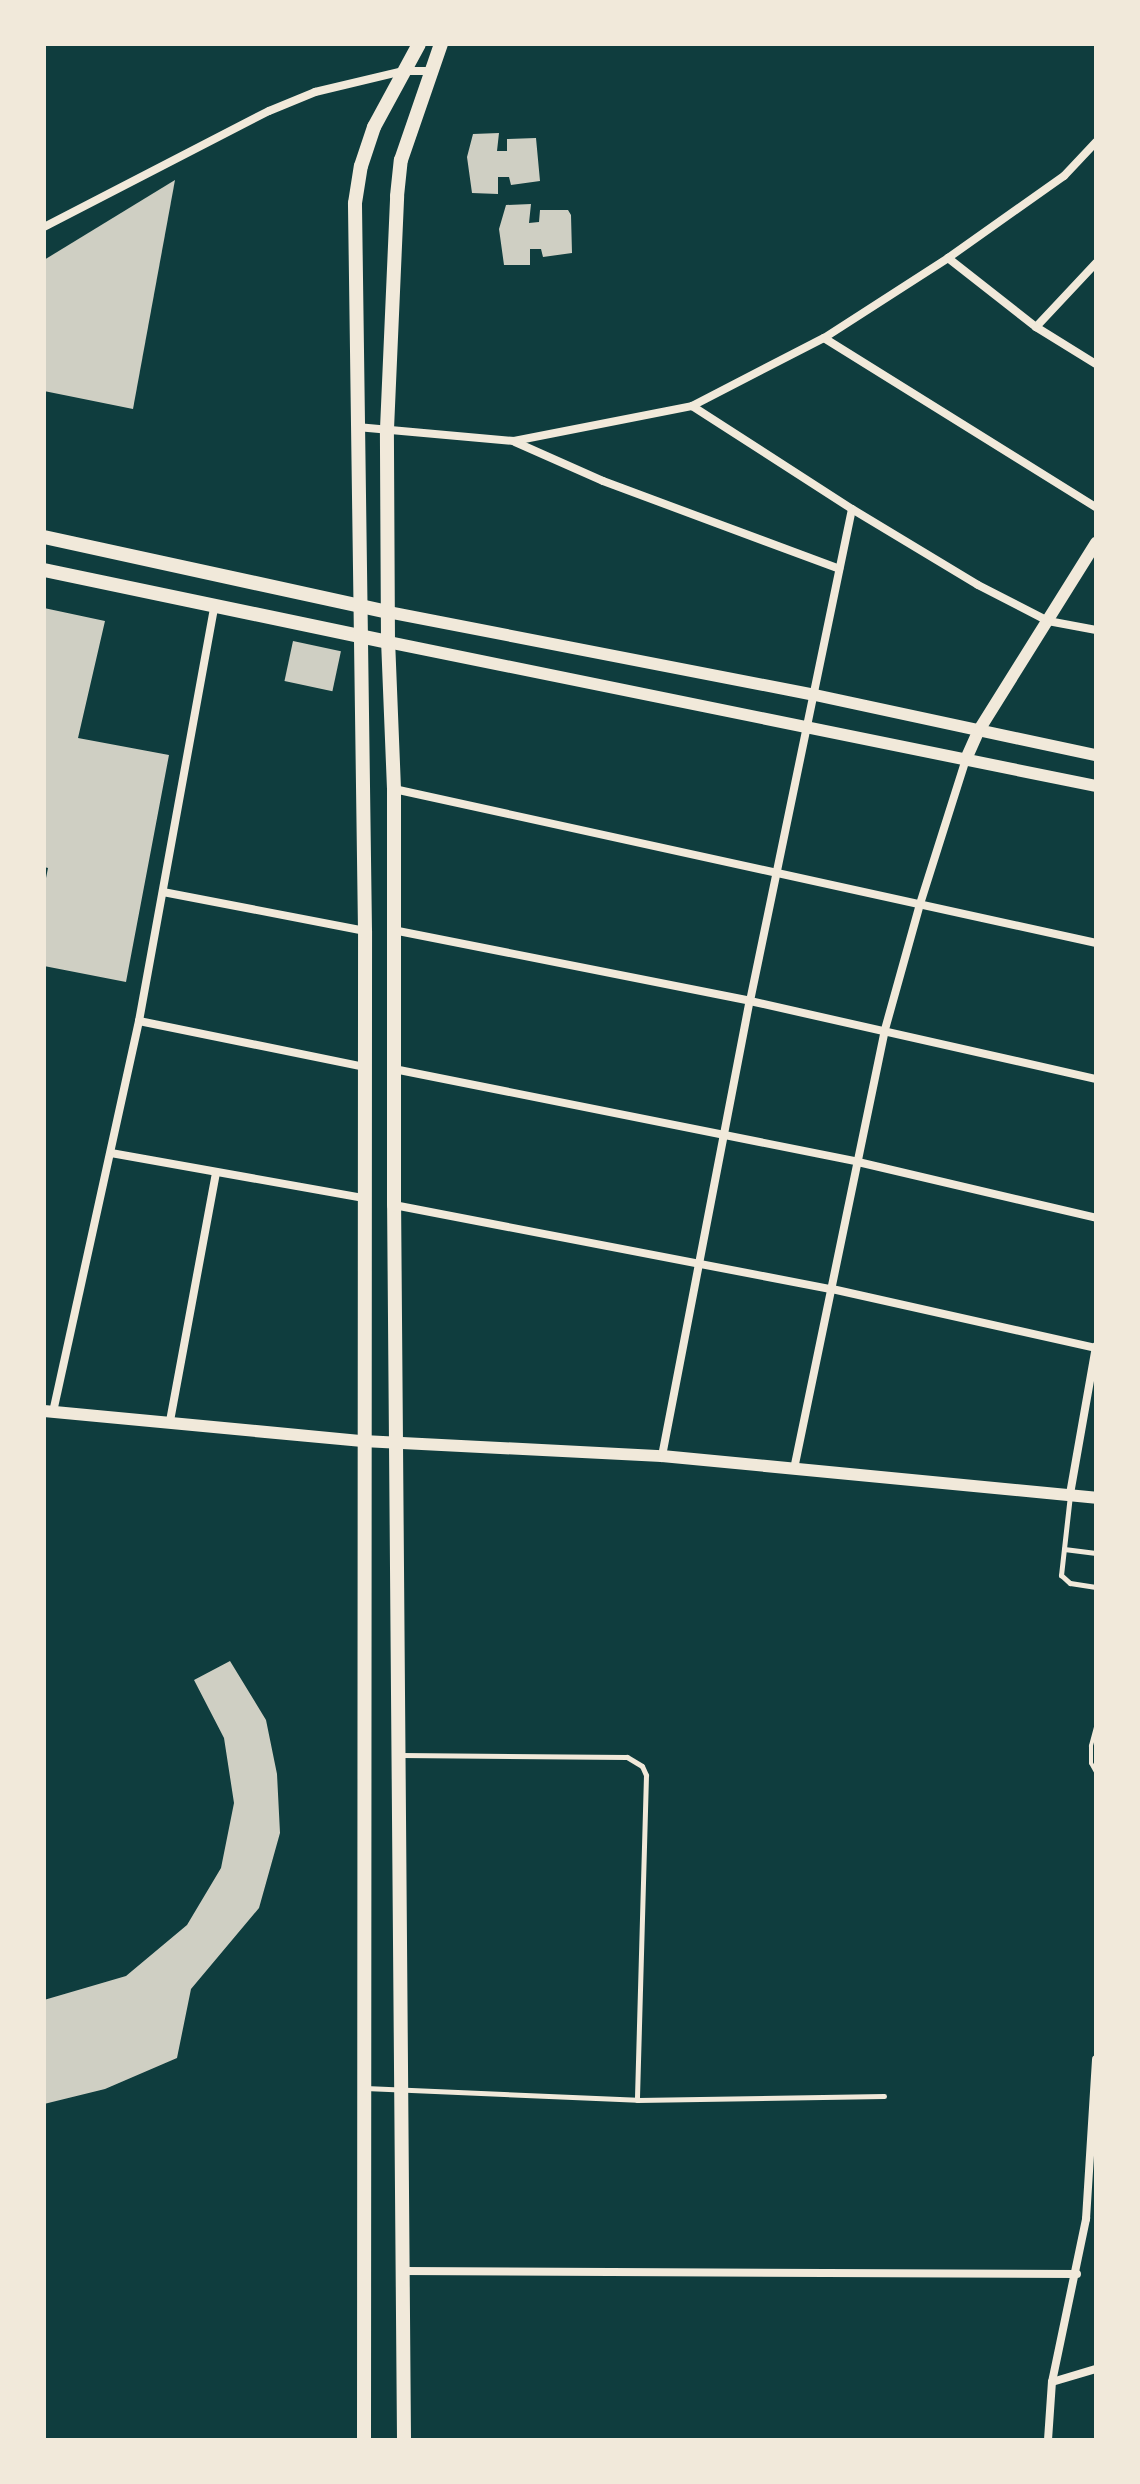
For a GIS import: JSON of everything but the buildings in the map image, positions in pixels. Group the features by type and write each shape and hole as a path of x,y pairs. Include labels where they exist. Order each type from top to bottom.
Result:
{"main road":[{"path":"364,2440 365,931 355,203 361,166 374,127 419,44"},
{"path":"404,2440 394,1205 394,789 388,642 387,429 397,196 408,133 439,49"},
{"path":"44,537 388,612"},
{"path":"44,570 388,642"}],"street":[{"path":"419,44 439,49"},
{"path":"44,227 269,111 315,92 403,71 430,71"},
{"path":"357,427 514,441 692,406 824,338 948,258 1064,176 1096,142"},
{"path":"948,258 1036,327 1096,364"},
{"path":"1036,327 1096,263"},
{"path":"824,338 1096,507"},
{"path":"692,406 852,509 978,585 1048,621 1096,630"},
{"path":"514,441 603,481 839,569"},
{"path":"662,1456 750,1001 852,509"},
{"path":"794,1469 884,1033 920,904 966,759 979,730 1096,543"},
{"path":"214,608 139,1021 111,1153 48,1412 363,1441 662,1456 1096,1498"},
{"path":"388,612 815,695 1096,755"},
{"path":"388,642 1096,786"},
{"path":"394,789 1096,943"},
{"path":"163,892 365,931"},
{"path":"393,930 750,1001 1096,1079"},
{"path":"139,1021 365,1067"},
{"path":"394,1069 858,1162 1096,1218"},
{"path":"111,1153 364,1198"},
{"path":"170,1421 216,1172"},
{"path":"394,1205 832,1289 1096,1347 1070,1494"},
{"path":"1048,2440 1052,2382 1077,2274 1096,2109 1096,2059"},
{"path":"403,2271 1077,2274"},
{"path":"1052,2382 1096,2369"}],"lane":[{"path":"1070,1494 1061,1575 1070,1583 1096,1587"},
{"path":"1064,1549 1096,1553"},
{"path":"398,1755 627,1757 642,1766 646,1775 637,2100"},
{"path":"364,2087 637,2100 884,2096"}],"path":[{"path":"1096,1727 1091,1746 1091,1763 1096,1772"}]}
